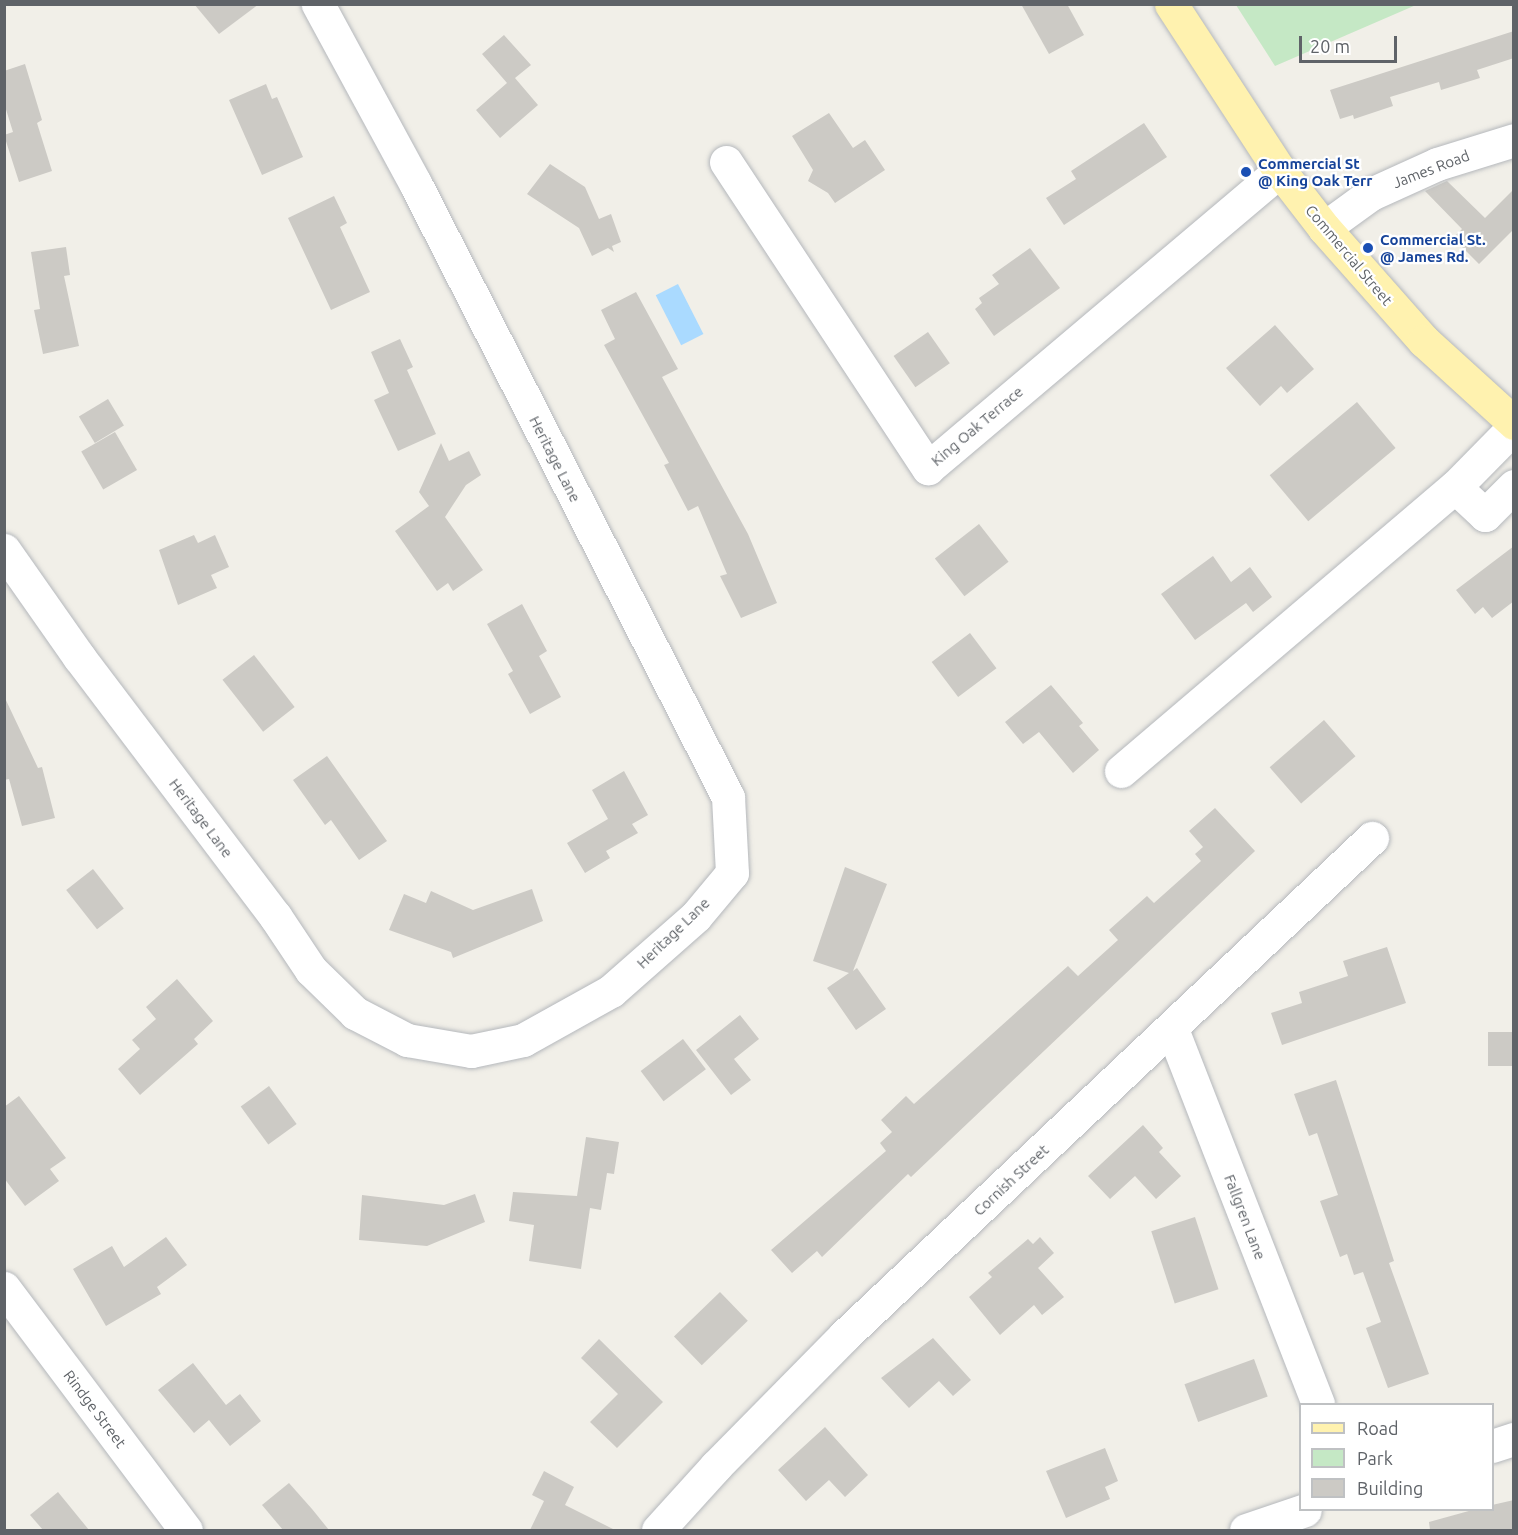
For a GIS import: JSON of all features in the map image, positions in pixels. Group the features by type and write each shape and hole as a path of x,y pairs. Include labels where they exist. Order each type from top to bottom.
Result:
{"main road":[{"name":"Commercial Street","path":"1171,4 1280,171 1324,228 1424,341 1514,425"}],"street":[{"name":"Heritage Lane","path":"4,550 79,657 275,916 311,970 355,1013 407,1040 471,1051 523,1040 612,991 696,916 732,873 728,797 415,183 318,4"},
{"name":"James Road","path":"1324,228 1371,194 1399,181 1437,164 1514,140"},
{"name":"King Oak Terrace","path":"726,162 928,468 1280,171"},
{"path":"1121,771 1455,487 1514,425"},
{"path":"1455,487 1485,515 1514,486"},
{"name":"Cornish Street","path":"658,1530 716,1466 844,1336 1372,838"},
{"name":"Fallgren Lane","path":"1172,1029 1318,1403"},
{"name":"Rindge Street","path":"4,1288 186,1530"},
{"path":"1494,1445 1514,1439"},
{"path":"1246,1530 1299,1511"}],"green space":[{"path":"1236,5 1416,5 1275,66"}],"water":[{"path":"678,284 703,334 681,345 656,295"}],"building":[{"path":"194,4 259,4 219,34"},
{"path":"1021,4 1067,4 1084,35 1049,54"},
{"path":"1514,31 1514,58 1477,70 1480,78 1441,90 1439,82 1390,97 1393,106 1354,119 1353,115 1340,119 1330,90"},
{"path":"504,35 531,65 515,78 538,105 500,138 476,110 507,83 482,54"},
{"path":"25,64 42,120 37,123 52,171 19,182 4,135 13,132 4,103 4,71"},
{"path":"266,84 272,99 277,97 303,157 262,175 229,100"},
{"path":"829,113 853,148 865,140 885,170 835,203 828,193 808,181 813,170 792,136"},
{"path":"1144,123 1167,157 1064,225 1046,198 1076,179 1071,171"},
{"path":"550,164 585,187 599,219 611,214 621,242 612,246 614,252 608,248 592,256 579,228 527,194"},
{"path":"1447,181 1485,218 1514,189 1514,229 1479,264 1453,238 1462,229 1425,191"},
{"path":"334,196 347,223 340,227 370,292 331,310 288,218"},
{"path":"66,247 70,275 64,276 79,346 43,354 34,310 40,309 31,252"},
{"path":"1030,248 1060,288 994,336 975,309 982,303 979,298 999,284 992,275"},
{"path":"636,292 678,369 662,377 748,534 777,603 741,618 720,576 727,574 698,506 688,511 664,465 669,463 604,345 615,339 601,310"},
{"path":"1275,325 1314,369 1287,393 1281,386 1260,406 1226,368"},
{"path":"928,332 950,363 915,387 894,356"},
{"path":"400,339 413,367 407,370 436,434 398,451 374,400 389,393 371,352"},
{"path":"108,399 124,426 95,443 79,417"},
{"path":"1357,402 1396,448 1308,521 1270,475"},
{"path":"115,432 137,470 103,490 81,452"},
{"path":"441,443 449,461 469,451 481,475 466,485 445,517 483,570 453,591 448,583 437,591 395,531 429,506 419,492"},
{"path":"979,524 1009,562 964,596 935,558"},
{"path":"194,535 198,543 215,535 229,567 211,575 217,588 178,605 159,550"},
{"path":"1514,546 1514,601 1492,618 1483,607 1475,614 1456,590"},
{"path":"1213,556 1231,582 1250,567 1272,597 1253,612 1246,603 1195,640 1161,594"},
{"path":"522,604 547,651 539,656 561,697 530,714 508,674 513,671 487,624"},
{"path":"970,633 996,668 958,697 932,662"},
{"path":"254,655 295,707 263,732 222,680"},
{"path":"1051,685 1083,723 1079,726 1099,750 1073,773 1039,732 1023,744 1005,722"},
{"path":"4,696 38,768 42,767 55,818 22,826 9,779 4,780"},
{"path":"1324,720 1355,756 1301,803 1270,767"},
{"path":"327,756 387,841 359,860 331,820 325,825 293,780"},
{"path":"624,771 648,815 632,824 638,833 606,851 610,858 585,873 567,843 608,819 592,790"},
{"path":"1215,808 1255,851 911,1177 908,1174 822,1257 817,1251 792,1273 771,1250 886,1151 880,1143 892,1132 881,1120 906,1096 914,1104 1068,966 1078,976 1118,940 1109,930 1147,896 1154,903 1201,861 1195,854 1203,847 1189,831"},
{"path":"845,867 887,884 853,971 857,968 886,1009 856,1030 827,988 849,973 813,961"},
{"path":"93,869 124,908 97,929 66,890"},
{"path":"532,889 543,921 453,958 451,952 389,930 404,894 426,903 431,891 473,910"},
{"path":"1387,947 1406,1003 1282,1045 1271,1013 1302,1003 1299,992 1348,976 1343,961"},
{"path":"177,979 213,1021 194,1039 198,1044 140,1095 118,1069 140,1049 132,1040 156,1019 146,1007"},
{"path":"740,1015 759,1039 734,1059 751,1080 731,1095 696,1050"},
{"path":"1488,1032 1514,1032 1514,1066 1488,1066"},
{"path":"683,1039 706,1069 664,1101 641,1071"},
{"path":"1336,1080 1394,1261 1389,1263 1429,1374 1388,1388 1366,1328 1381,1322 1363,1272 1354,1275 1347,1254 1340,1257 1320,1201 1338,1195 1317,1133 1309,1136 1294,1094"},
{"path":"269,1086 297,1124 268,1145 241,1107"},
{"path":"19,1096 66,1158 50,1169 59,1181 25,1206 4,1178 4,1107"},
{"path":"1143,1125 1163,1148 1159,1152 1181,1176 1156,1199 1135,1176 1110,1199 1088,1176"},
{"path":"586,1137 619,1142 614,1174 607,1173 601,1210 590,1208 581,1269 529,1261 534,1225 509,1221 513,1192 577,1196"},
{"path":"475,1194 485,1222 427,1246 359,1240 362,1195 444,1205"},
{"path":"1195,1217 1218,1289 1175,1303 1151,1231"},
{"path":"166,1237 187,1265 157,1287 161,1294 106,1326 73,1269 112,1246 124,1267"},
{"path":"1040,1237 1054,1253 1038,1268 1064,1297 1042,1315 1034,1305 1000,1335 969,1297 992,1277 988,1273 1028,1239 1033,1244"},
{"path":"720,1292 748,1321 702,1365 674,1336"},
{"path":"933,1338 971,1380 953,1396 939,1381 909,1408 881,1378"},
{"path":"599,1339 663,1402 617,1448 590,1422 618,1394 581,1358"},
{"path":"1254,1359 1268,1397 1198,1422 1184,1384"},
{"path":"193,1363 226,1405 240,1394 261,1421 230,1446 209,1420 194,1433 158,1390"},
{"path":"825,1427 868,1475 845,1497 829,1480 806,1501 778,1470"},
{"path":"1105,1448 1118,1481 1105,1487 1110,1499 1066,1518 1046,1471"},
{"path":"544,1471 574,1487 565,1505 615,1530 530,1530 544,1501 532,1495"},
{"path":"289,1483 329,1530 283,1530 262,1505"},
{"path":"58,1492 89,1530 43,1530 30,1515"},
{"path":"1514,1500 1514,1530 1430,1530 1429,1522 1469,1511 1494,1511 1494,1505"}],"place":[{"name":"Commercial St @ King Oak Terr","path":"1246,172"},
{"name":"Commercial St. @ James Rd.","path":"1368,248"}]}
